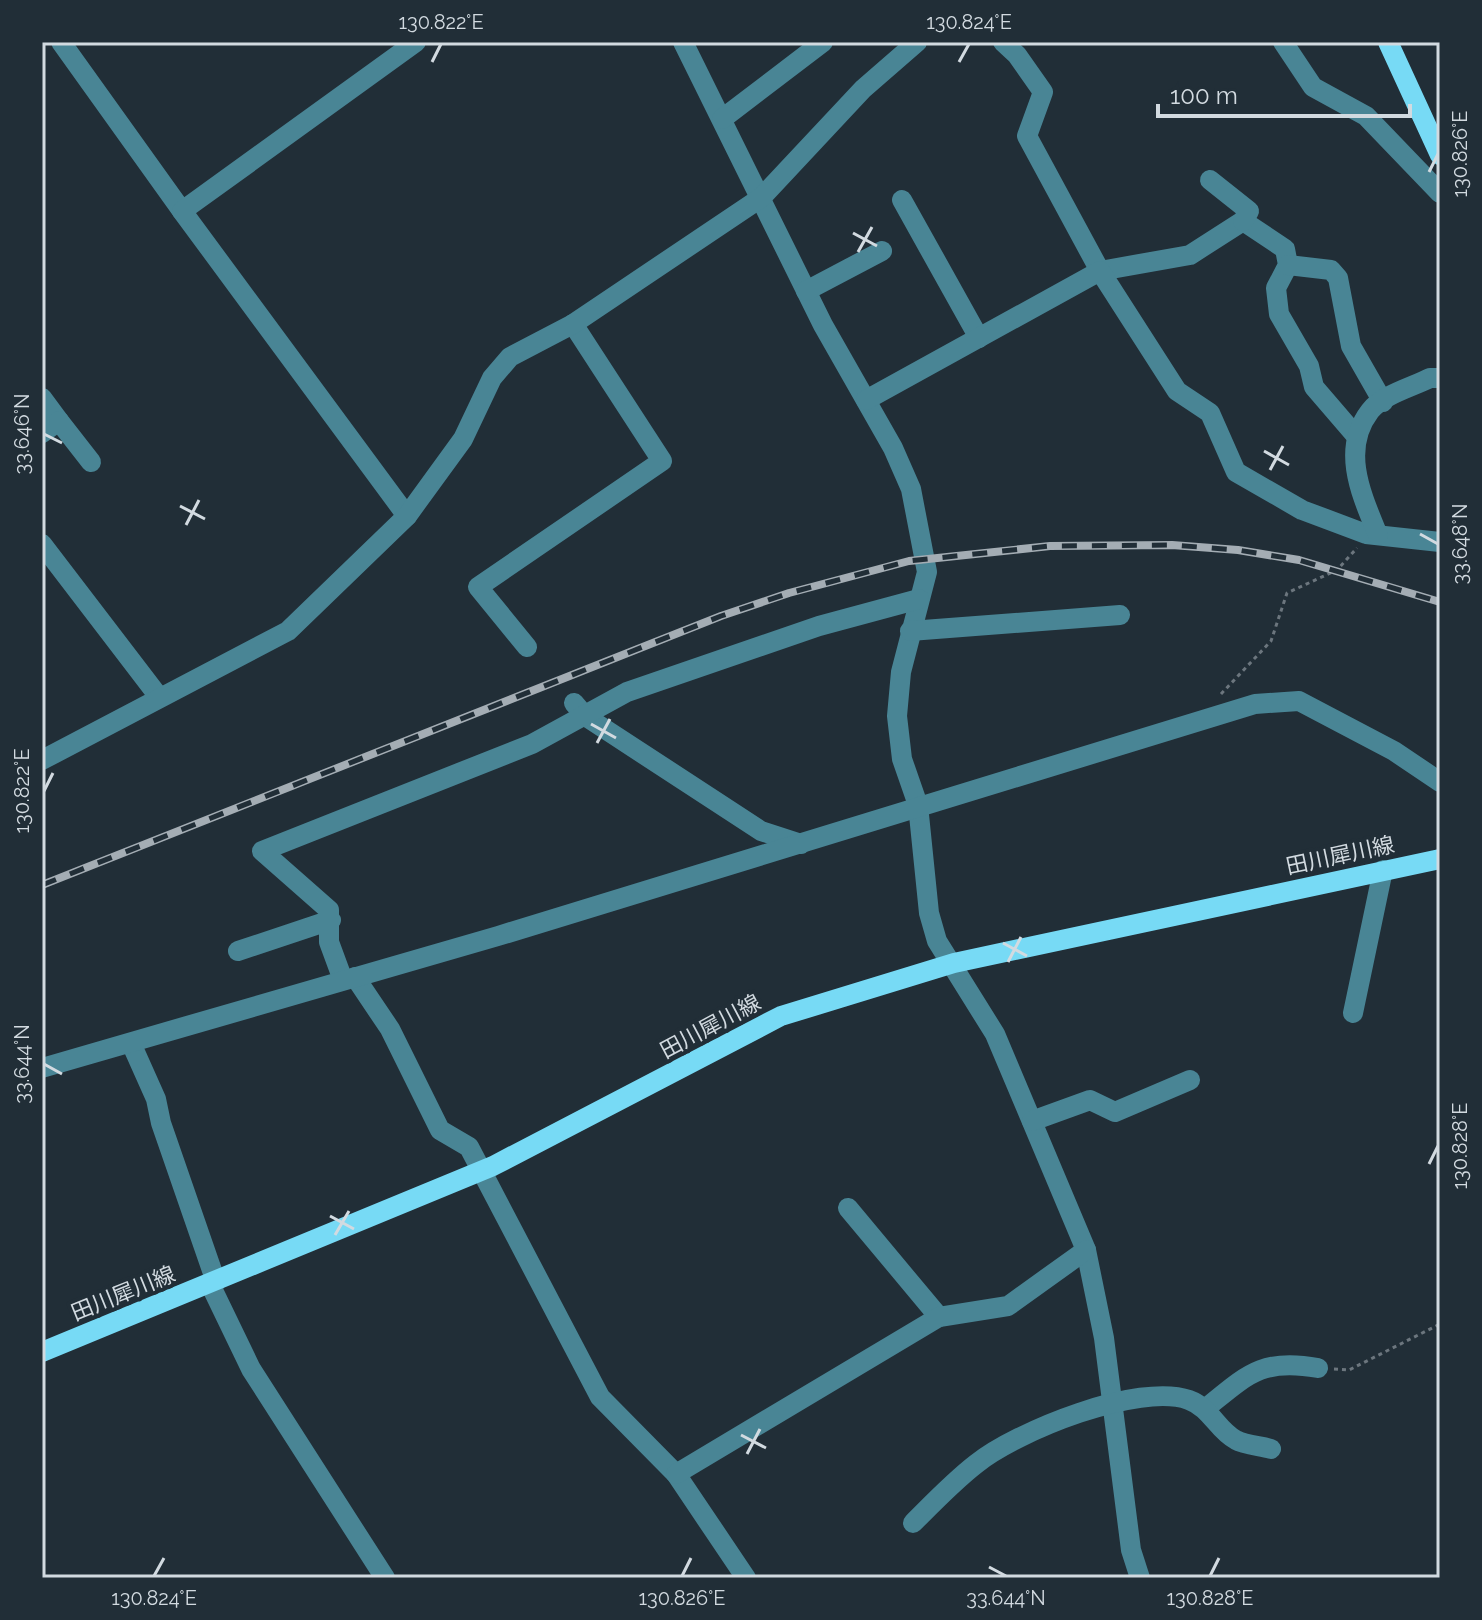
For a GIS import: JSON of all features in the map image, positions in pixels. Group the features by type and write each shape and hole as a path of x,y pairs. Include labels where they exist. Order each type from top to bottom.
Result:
{"main road":[{"path":"1388,42 1440,155"},
{"name":"田川犀川線","path":"42,1352 481,1171 781,1016 954,963 1440,859"}],"street":[{"path":"61,42 407,516"},
{"path":"182,211 416,42"},
{"path":"683,42 806,291 911,489 927,572 910,631 897,716 902,759 918,805 929,913 937,941 954,963 995,1034 1086,1250 1113,1403 1131,1550 1140,1578"},
{"path":"722,119 823,42"},
{"path":"42,760 288,631 407,516 463,439 492,378 510,357 573,324 762,197 863,89 917,42"},
{"path":"1003,42 1017,55 1043,92 1027,136 1100,271 1177,391 1210,413 1236,472 1302,510 1372,534 1440,542"},
{"path":"1283,42 1313,87 1366,116 1440,193"},
{"path":"866,400 1100,271 1190,255 1243,221 1249,211 1210,180"},
{"path":"902,200 979,338"},
{"path":"1243,221 1285,249 1288,265 1276,288 1279,314 1309,366 1314,387 1357,437"},
{"path":"806,291 882,251"},
{"path":"1288,265 1331,270 1338,278 1351,346 1383,402"},
{"path":"527,647 478,587 662,461 573,324"},
{"path":"1372,534 1355,480 1357,437 1371,410 1430,378 1440,378"},
{"path":"42,398 50,427 91,462"},
{"path":"42,544 159,697"},
{"path":"746,1578 676,1474 600,1397 469,1147 440,1130 390,1029 349,978 329,942 329,910 262,851 532,744 579,710 819,626 919,599"},
{"path":"910,631 1120,615"},
{"path":"42,1068 801,844 918,805 1255,704 1299,701 1394,751 1440,782"},
{"path":"579,710 761,831 801,844"},
{"path":"1353,1013 1383,870"},
{"path":"238,951 331,920"},
{"path":"131,1043 156,1099 213,1283 251,1369 385,1578"},
{"path":"1032,1121 1090,1100 1115,1112 1190,1080"},
{"path":"848,1208 939,1317"},
{"path":"676,1474 939,1317 1008,1306 1086,1250"},
{"path":"1206,1408 1244,1377 1284,1362 1318,1368"},
{"path":"913,1523 978,1462 1075,1413 1113,1403 1168,1396 1206,1408 1235,1439 1271,1449"}],"path":[{"path":"1208,718 1229,684 1271,641 1287,593 1337,570 1372,534"},
{"path":"1318,1368 1349,1370 1440,1324"}],"railway":[{"path":"42,885 721,616 789,593 909,561 1050,546 1172,545 1238,550 1299,560 1440,602"}]}
